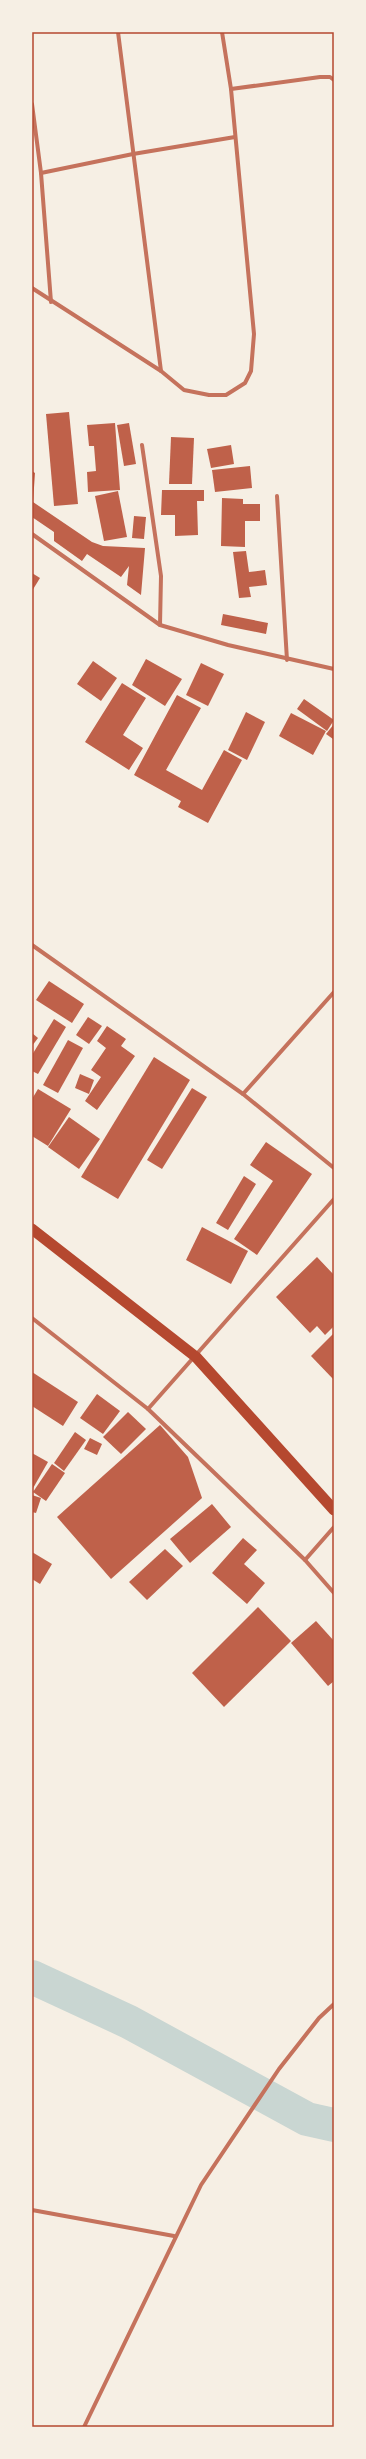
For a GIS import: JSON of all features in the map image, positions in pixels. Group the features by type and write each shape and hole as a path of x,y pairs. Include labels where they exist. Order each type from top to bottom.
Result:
{"highway":[{"path":"32,1229 196,1357 334,1510"}],"street":[{"path":"118,32 161,371"},
{"path":"32,288 51,302 161,371 184,390 208,395 226,395 245,383 251,371 254,334 231,89 222,32"},
{"path":"231,89 320,76 334,80"},
{"path":"32,104 41,173 51,302"},
{"path":"41,173 133,154 235,137"},
{"path":"142,445 161,576 160,625"},
{"path":"277,496 287,660"},
{"path":"32,534 160,625 287,660 334,669"},
{"path":"32,945 243,1094 334,1168"},
{"path":"243,1094 334,992"},
{"path":"148,1409 196,1357 334,1199"},
{"path":"32,1318 148,1409 305,1560 334,1593"},
{"path":"305,1560 334,1527"},
{"path":"84,2427 174,2236 200,2185 244,2118 279,2069 319,2018 334,2004"},
{"path":"32,2210 174,2236"}],"building":[{"path":"69,412 78,504 54,506 46,414"},
{"path":"115,423 120,490 88,492 87,472 96,471 94,446 89,446 87,425"},
{"path":"129,423 136,464 124,466 117,425"},
{"path":"171,437 194,438 192,484 169,484"},
{"path":"231,445 234,464 211,468 207,449"},
{"path":"250,466 252,488 215,492 212,470"},
{"path":"32,471 35,473 33,502 92,542 103,546 145,548 141,595 127,585 129,566 121,577 87,554 82,561 54,541 54,532 32,517"},
{"path":"162,490 204,490 204,501 197,501 198,535 175,536 175,515 161,515"},
{"path":"118,491 127,537 104,541 95,496"},
{"path":"222,498 243,499 243,504 260,504 260,521 245,521 245,547 221,546"},
{"path":"134,516 146,517 144,539 132,538"},
{"path":"246,551 249,572 265,570 267,585 249,587 251,597 239,598 233,552"},
{"path":"32,573 40,578 32,591"},
{"path":"223,614 268,623 266,634 221,625"},
{"path":"146,659 182,679 165,706 132,685"},
{"path":"93,661 117,678 101,701 77,684"},
{"path":"201,663 224,674 208,706 186,695"},
{"path":"122,683 146,698 123,735 143,748 129,770 85,742"},
{"path":"177,695 201,708 166,770 202,790 224,750 242,760 208,823 178,807 181,801 134,775"},
{"path":"304,699 334,720 327,731 297,709"},
{"path":"246,712 265,722 247,760 228,750"},
{"path":"291,713 326,731 313,755 279,736"},
{"path":"334,724 334,738 333,739 326,734"},
{"path":"49,981 84,1004 72,1023 36,1000"},
{"path":"88,1017 102,1026 89,1044 76,1035"},
{"path":"54,1019 66,1027 38,1074 32,1071 32,1055"},
{"path":"107,1026 126,1039 121,1046 135,1056 97,1110 85,1101 101,1077 91,1070 106,1048 97,1041"},
{"path":"32,1033 38,1038 32,1046"},
{"path":"68,1040 83,1048 58,1093 43,1085"},
{"path":"154,1057 190,1080 118,1199 81,1177"},
{"path":"80,1074 94,1080 89,1094 75,1088"},
{"path":"192,1088 207,1097 162,1169 147,1160"},
{"path":"38,1089 71,1109 48,1146 32,1136 32,1099"},
{"path":"69,1117 100,1139 79,1169 48,1147"},
{"path":"266,1142 312,1174 257,1255 234,1239 273,1181 250,1165"},
{"path":"244,1176 256,1184 228,1230 216,1223"},
{"path":"202,1227 248,1251 231,1284 186,1260"},
{"path":"317,1257 334,1275 334,1326 325,1335 317,1326 310,1333 276,1297"},
{"path":"334,1333 334,1380 311,1356"},
{"path":"32,1372 78,1402 63,1426 32,1406"},
{"path":"97,1394 120,1411 103,1434 80,1418"},
{"path":"128,1412 146,1429 121,1454 103,1437"},
{"path":"160,1425 188,1457 202,1498 111,1579 57,1517"},
{"path":"75,1432 86,1440 64,1471 54,1463"},
{"path":"90,1438 102,1444 97,1455 84,1449"},
{"path":"32,1453 48,1462 32,1490"},
{"path":"52,1464 65,1473 46,1501 33,1492"},
{"path":"32,1495 41,1498 36,1513 32,1512"},
{"path":"212,1504 231,1527 190,1563 170,1539"},
{"path":"243,1538 257,1550 244,1564 265,1583 247,1604 212,1573"},
{"path":"165,1549 183,1566 147,1600 129,1582"},
{"path":"32,1552 52,1564 40,1584 32,1579"},
{"path":"258,1607 291,1641 224,1707 192,1673"},
{"path":"316,1621 334,1641 334,1681 328,1686 291,1643"}],"waterway":[{"path":"32,1977 129,2022 307,2119 334,2125"}]}
